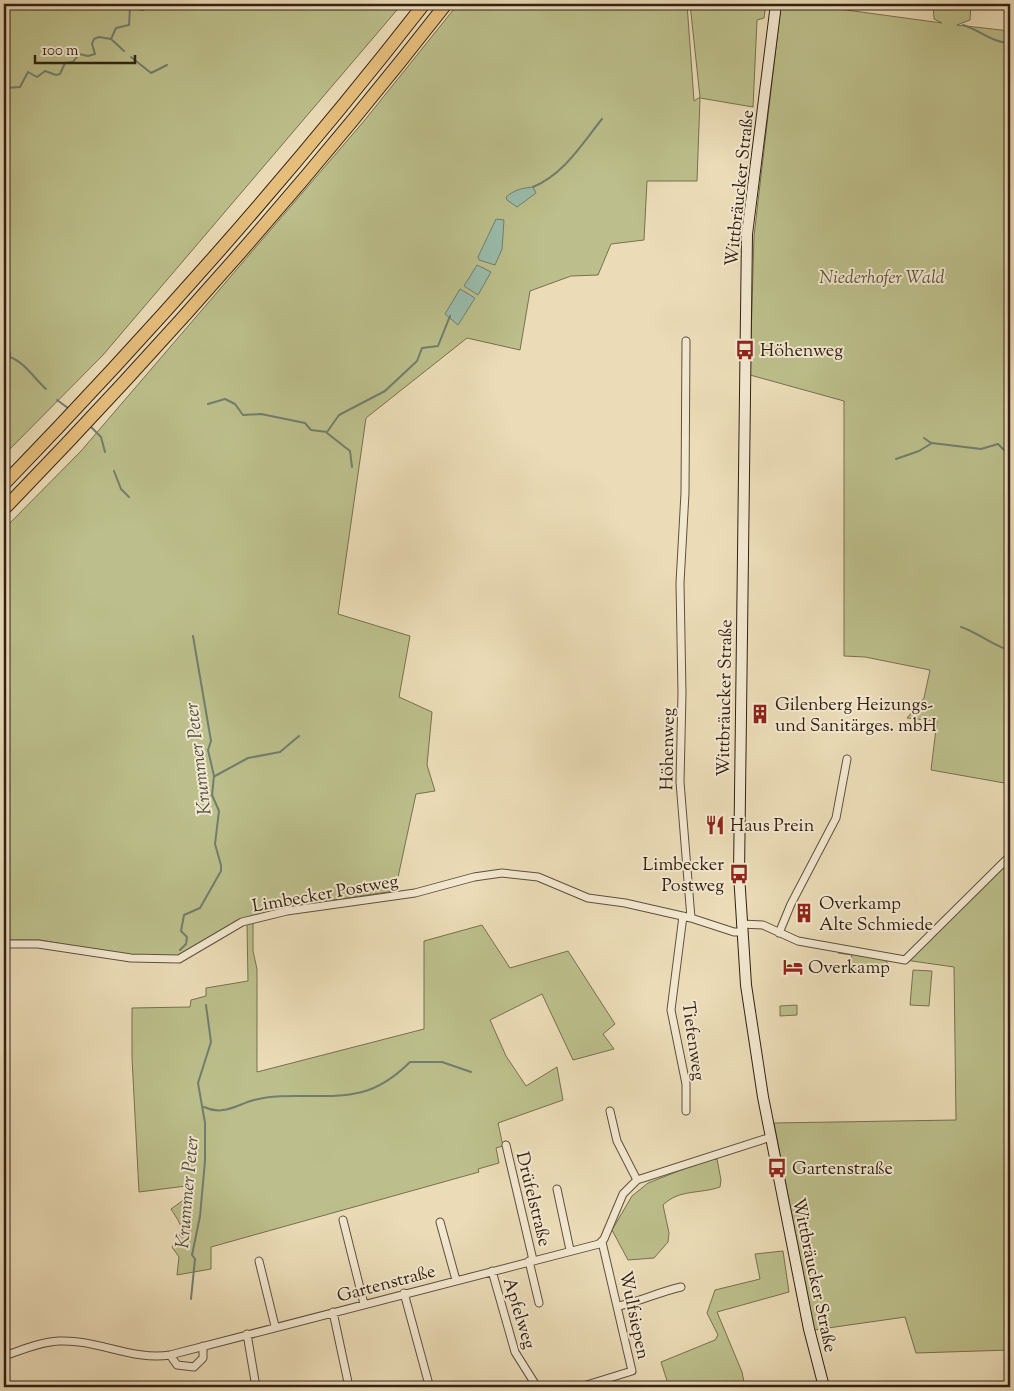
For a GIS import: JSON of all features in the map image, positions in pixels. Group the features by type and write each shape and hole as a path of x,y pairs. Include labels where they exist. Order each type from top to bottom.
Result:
{"highway":[{"path":"4,484 121,362 293,166 424,4"},
{"path":"4,509 133,373 293,192 446,4"}],"main road":[{"name":"Wittbräucker Straße","path":"776,4 747,234 738,810 742,928 751,1020 771,1136 809,1330 824,1387"}],"street":[{"name":"Höhenweg","path":"686,341 685,493 680,583 682,693 680,782 691,918"},
{"path":"779,933 791,904 836,818 847,759"},
{"name":"Limbecker Postweg","path":"4,944 38,944 131,958 179,959 242,922 286,911 415,893 474,877 502,873 538,877 593,899 625,903 683,916 734,932 742,928 763,925 798,941 905,960 1010,856"},
{"name":"Tiefenweg","path":"683,916 672,1010 686,1084 686,1111"},
{"path":"610,1111 617,1141 637,1180"},
{"path":"602,1242 623,1194 637,1180 771,1136"},
{"name":"Drüfelstraße","path":"506,1145 539,1303"},
{"path":"557,1189 570,1250"},
{"path":"343,1220 364,1304"},
{"path":"440,1222 456,1280"},
{"name":"Gartenstraße","path":"4,1356 35,1346 60,1341 150,1356 170,1355 602,1242"},
{"name":"Wulfsiepen","path":"580,1387 632,1371 619,1306 602,1242"},
{"path":"259,1261 275,1326"},
{"name":"Apfelweg","path":"492,1270 515,1352 537,1387"},
{"path":"619,1306 646,1300 654,1294 681,1288"},
{"path":"404,1293 428,1381 427,1387"},
{"path":"333,1312 349,1387"},
{"path":"247,1334 256,1387"},
{"path":"170,1355 177,1365 194,1367 203,1358 203,1346"}],"green space":[{"path":"4,4 402,4 103,355 4,455"},
{"path":"458,4 687,4 694,101 700,97 690,4 766,4 764,18 757,20 753,107 700,98 697,181 647,181 644,240 611,244 598,275 571,276 530,291 520,350 467,338 366,418 338,614 410,636 399,697 432,712 427,765 435,791 416,794 395,891 278,908 241,921 178,958 132,957 40,940 4,940 4,529 81,451 364,121"},
{"name":"Niederhofer Wald","path":"781,4 802,4 942,23 934,19 933,4 971,4 970,20 957,25 1010,31 1010,784 931,770 937,721 907,718 924,698 930,670 865,657 844,656 844,401 750,375 754,236"},
{"path":"1010,856 1010,1350 916,1353 905,1317 814,1330 774,1123 956,1120 954,967 905,960"},
{"path":"253,923 253,951 257,969 257,1072 424,1029 424,941 482,925 510,968 568,951 615,1024 603,1034 614,1049 573,1060 542,994 490,1020 506,1056 526,1086 557,1067 563,1100 498,1123 503,1146 496,1148 499,1163 478,1169 479,1172 211,1247 211,1269 177,1275 179,1257 172,1247 181,1232 181,1228 171,1209 185,1199 186,1186 139,1192 132,1058 132,1008 190,1007 191,1000 206,996 206,988 248,981 247,924"},
{"path":"840,951 885,959 889,966 886,975 849,969 852,955 838,953"},
{"path":"913,970 932,971 929,1006 910,1005"},
{"path":"797,1005 797,1015 780,1016 780,1006"},
{"path":"709,1159 717,1159 721,1180 720,1187 683,1194 669,1200 663,1205 669,1233 668,1242 654,1258 628,1260 612,1230 632,1196 648,1183"},
{"path":"783,1251 789,1292 717,1312 742,1372 745,1387 669,1387 661,1362 715,1340 718,1335 707,1313 715,1290 760,1279 755,1254"}],"shaded area":[{"path":"533,187 536,193 517,207 507,200 506,197 515,191"},
{"path":"496,219 504,220 502,249 495,265 479,260 478,257"},
{"path":"477,265 491,272 478,295 464,286"},
{"path":"460,289 475,298 458,325 445,314"}],"waterway":[{"path":"4,96 5,88 20,87 28,72 37,77 45,71 56,75 60,74 65,63 73,62 79,54 88,56 95,54 92,44 94,39 99,37 111,39 116,28 129,25 130,8 143,10 143,4"},
{"path":"963,25 997,41 1010,43"},
{"path":"111,39 124,51"},
{"path":"131,57 151,73 167,65"},
{"path":"533,187 554,175 563,167 602,119"},
{"path":"208,404 225,399 235,404 243,415 261,414 305,423 311,430 327,432 339,415 385,391 417,361 422,348 438,346 450,316"},
{"path":"4,335 8,339 10,357 24,366 46,389"},
{"path":"57,400 68,408"},
{"path":"89,425 101,437 105,452"},
{"path":"327,433 350,451 352,467"},
{"path":"924,438 931,443"},
{"path":"896,459 919,451 932,443 981,449 998,444 1010,456"},
{"path":"114,471 121,489 129,497"},
{"path":"961,627 1000,647 1010,650"},
{"name":"Krummer Peter","path":"180,950 186,944 187,937 181,931 184,915 200,908 221,871 215,844 219,811 212,795 214,776 208,750 211,741 193,636"},
{"path":"215,776 248,758 280,752 299,736"},
{"name":"Krummer Peter","path":"191,1299 195,1259 192,1255 200,1216 205,1161 205,1123 198,1083 211,1042 206,1005"},
{"path":"204,1107 223,1110 267,1097 349,1095 376,1087 399,1072 410,1062 442,1062 471,1072"}],"place":[{"name":"Höhenweg","path":"745,350"},
{"name":"Gilenberg Heizungs- und Sanitärges. mbH","path":"760,714"},
{"name":"Haus Prein","path":"715,825"},
{"name":"Limbecker Postweg","path":"739,874"},
{"name":"Overkamp Alte Schmiede","path":"804,913"},
{"name":"Overkamp","path":"793,967"},
{"name":"Gartenstraße","path":"777,1168"}]}
